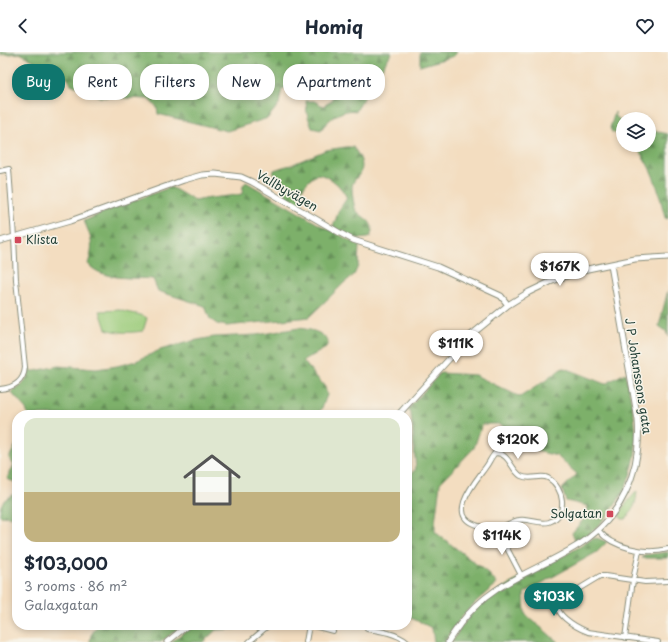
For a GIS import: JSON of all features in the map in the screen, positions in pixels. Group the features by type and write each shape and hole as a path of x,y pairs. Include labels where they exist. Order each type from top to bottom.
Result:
{"street":[{"path":"0,171 8,169 16,280 25,367 18,383 10,388 0,389"},
{"name":"Vallbyvägen","path":"0,241 70,221 184,180 202,175 228,175 241,177 252,182 353,240 438,267 472,281 500,296 508,305"},
{"path":"403,410 471,335 508,305 550,282 583,270 634,259 668,257"},
{"name":"J P Johanssons gata","path":"448,642 465,617 480,602 500,586 577,546 598,530 617,508 627,489 633,475 639,446 638,420 611,265"},
{"path":"495,453 499,453 506,457 521,476 526,478 549,478 559,490 563,501 559,514 548,523 520,520 497,529 486,528 470,523 462,511 464,501 474,483 495,453"},
{"path":"497,529 522,575"},
{"path":"598,530 608,539 639,551 653,552 668,549"},
{"path":"625,638 633,580 639,551"},
{"path":"658,642 588,632 574,626 566,619 559,610 558,605 562,598 600,576 645,582 668,581"},
{"path":"167,642 182,630"},
{"path":"249,642 263,630"},
{"path":"306,642 308,630"},
{"path":"329,630 333,631"},
{"path":"372,630 396,636 407,642"}],"green space":[{"path":"0,52 392,52 385,64 283,64 283,89 279,104 268,118 227,131 158,114 157,107 149,100 209,100 209,64 140,64 140,99 132,98 132,64 73,64 73,85 65,76 65,64 39,64 20,53 0,55"},
{"path":"420,52 457,52 454,56 420,66"},
{"path":"363,100 356,111 346,111 336,115 321,130 312,128 307,114 306,101 314,101 323,106 332,101"},
{"path":"615,112 616,133 612,132 610,128"},
{"path":"656,131 668,134 668,219 665,218 651,171 640,152 656,152"},
{"path":"353,147 362,164 361,171 352,186 353,200 355,209 369,222 372,230 370,237 361,239 333,227 339,210 347,198 342,189 331,179 317,174 308,182 302,191 302,207 286,197 285,188 281,179 273,178 274,170 291,165 326,150"},
{"path":"246,182 320,225 359,245 358,266 354,275 309,317 227,326 217,324 210,319 205,306 158,291 153,279 110,276 94,269 88,264 91,252 91,242 89,232 84,221 171,187 195,201 242,194 243,186"},
{"path":"668,290 668,337 666,331 659,326"},
{"path":"121,310 147,318 143,331 124,332 106,329 100,311"},
{"path":"299,328 312,330 319,333 328,341 326,348 303,361 325,387 327,395 321,410 26,410 11,392 23,384 27,378 29,369 35,371 58,366 96,369 117,366 136,361 160,350 192,341 214,337 256,335"},
{"path":"564,368 605,384 625,373 633,409 636,445 634,460 625,488 609,513 588,534 576,543 572,533 583,520 588,506 566,501 562,489 577,474 557,456 537,451 517,433 499,424 482,424 474,448 440,483 435,532 489,574 497,584 468,610 445,642 434,642 432,628 412,618 412,473 416,469 412,410 408,409 440,373 475,375 520,397"},
{"path":"12,452 12,462 9,458"},
{"path":"12,469 12,481 7,479"},
{"path":"637,491 632,510 625,519 622,519 619,515 623,507"},
{"path":"12,495 12,517 0,516 2,503"},
{"path":"597,538 607,542 597,552 524,593 525,614 558,642 452,642 473,612 495,593 522,577 579,548 592,539"},
{"path":"668,552 668,558 642,558 645,555"},
{"path":"94,630 176,630 161,642 90,642 91,635"},
{"path":"187,630 216,630 203,642 171,642"}],"place":[{"name":"Klista","path":"18,240"},
{"name":"Solgatan","path":"610,514"}]}
